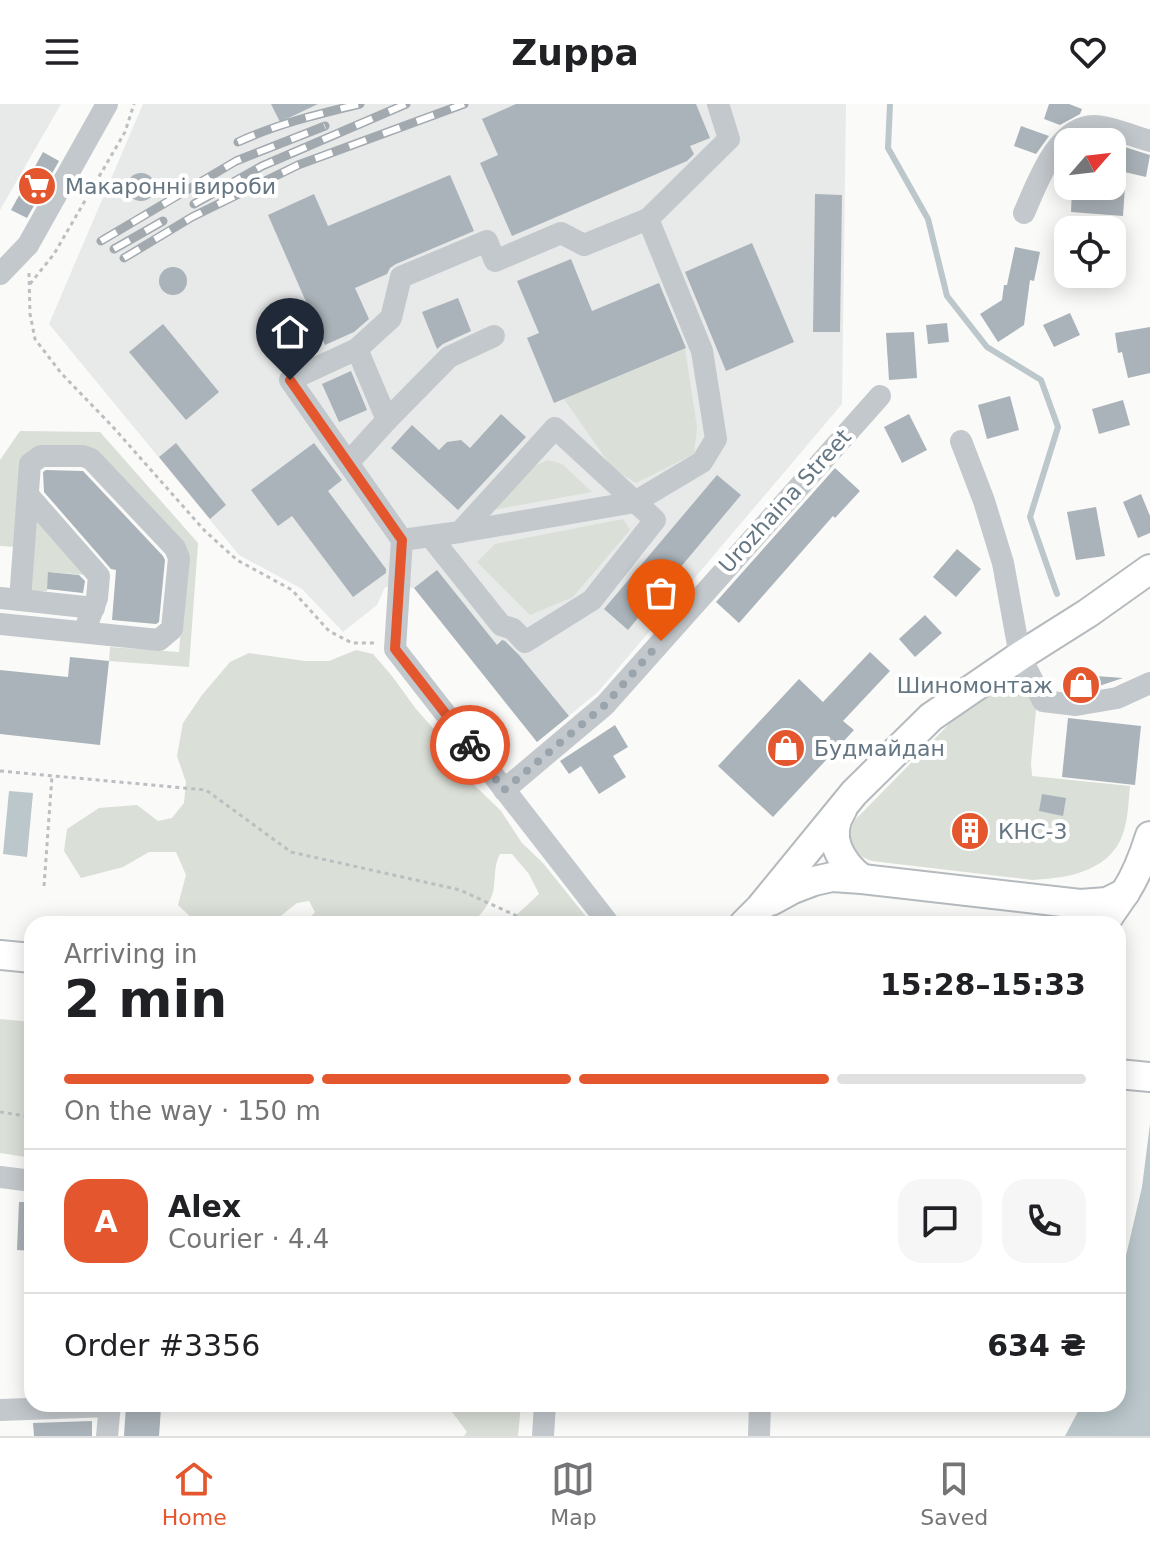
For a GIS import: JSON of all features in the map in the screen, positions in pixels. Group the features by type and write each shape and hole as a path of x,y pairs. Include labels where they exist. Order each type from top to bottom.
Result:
{"main road":[{"path":"753,916 854,793 931,717 1150,569"},
{"path":"854,793 838,815 834,832 837,850 844,862 862,879"},
{"path":"1108,916 1137,871 1150,836"},
{"path":"755,916 793,889 832,877 1097,904 1125,893"},
{"path":"1047,901 1060,916"},
{"path":"0,955 24,957"},
{"path":"1126,1075 1150,1077"}],"street":[{"path":"0,274 28,245 107,104"},
{"path":"603,916 395,649 402,540 290,380 357,349 391,318 401,277 487,241 495,261 561,233 584,245 648,219 729,139 718,104"},
{"path":"1024,213 1050,156 1076,129 1096,126 1150,141"},
{"path":"402,540 635,502 702,462 716,439 702,351 648,219"},
{"path":"348,463 449,357 494,336"},
{"path":"357,349 387,420"},
{"name":"Urozhaina Street","path":"504,790 605,705 880,396"},
{"path":"430,536 501,625 513,629 525,642 592,600 655,520 555,428 460,532"},
{"path":"961,441 1003,563 1020,656 1043,701 1076,705 1089,703 1117,698 1150,683"},
{"path":"0,624 159,640 172,629 179,558 175,548 91,459 83,456 41,456 30,464 28,495 10,599 94,608"},
{"path":"28,495 99,576 97,598 84,632"},
{"path":"0,1177 24,1180"},
{"path":"0,1410 24,1409"},
{"path":"107,1436 109,1412"},
{"path":"543,1436 544,1412"},
{"path":"759,1436 760,1412"}],"path":[{"path":"30,284 54,254 125,132 134,104"},
{"path":"28,245 30,314 35,339 61,373 205,531 237,560 292,590 329,631 352,643 380,643 395,649"},
{"path":"0,771 206,790 291,852 460,890 517,916"},
{"path":"44,886 52,776"},
{"path":"0,1112 24,1116"}],"shaded area":[{"path":"0,104 61,104 0,210"},
{"path":"143,104 846,104 842,404 598,692 537,742 414,588 385,587 377,605 343,632 302,589 239,555 49,324"},
{"path":"685,349 697,427 694,454 636,483 613,469 564,399"},
{"path":"20,431 100,432 198,543 189,667 109,661 110,647 179,652 187,556 98,459 34,448 24,456 16,547 0,546 0,460"},
{"path":"548,460 562,464 592,492 492,510 532,467"},
{"path":"34,515 86,575 49,572 47,591 29,591"},
{"path":"623,519 630,530 573,597 530,615 477,562 495,544"},
{"path":"356,650 373,654 439,735 466,777 501,811 522,843 543,863 586,916 515,916 539,894 529,874 512,854 500,854 492,896 478,916 312,916 315,912 309,901 297,903 281,916 190,916 178,905 186,875 176,852 149,852 123,867 81,878 64,851 67,829 99,808 137,805 158,821 172,818 184,803 186,782 177,756 183,723 230,662 249,653 329,661"},
{"path":"1007,681 1038,689 1032,776 1130,786 1125,827 1115,849 1089,869 1067,876 1033,880 872,861 859,855 848,835 854,821 952,721"},
{"path":"9,791 33,793 27,857 3,854"},
{"path":"0,1019 24,1021 24,1157 0,1153"},
{"path":"1150,1124 1150,1436 1065,1436 1078,1412 1126,1412 1126,1256 1142,1187"},
{"path":"452,1412 520,1412 518,1436 464,1436 467,1432"}],"building":[{"path":"271,104 318,104 280,122"},
{"path":"516,104 696,104 710,138 690,146 694,154 687,161 512,236 480,163 498,155 482,119"},
{"path":"1049,104 1069,104 1082,109 1080,114 1060,125 1044,119"},
{"path":"1021,126 1049,136 1036,154 1014,146"},
{"path":"1126,147 1150,155 1146,177 1126,172"},
{"name":"Макаронні вироби","path":"43,152 59,161 27,218 11,210"},
{"path":"141,173 151,177 155,187 151,197 141,201 131,197 127,187 131,177"},
{"path":"450,175 474,231 396,264 387,274 355,288 369,319 354,332 325,345 268,215 314,194 328,226"},
{"path":"815,194 842,195 840,332 813,332"},
{"path":"1071,200 1124,200 1123,216 1071,212"},
{"path":"752,243 794,342 726,371 685,272"},
{"path":"1015,247 1040,252 1034,281 1030,280 1024,325 998,342 980,314 1002,300"},
{"path":"571,259 592,311 659,283 686,348 554,403 527,338 539,333 517,281"},
{"path":"173,267 183,271 187,281 183,291 173,295 163,291 159,281 163,271"},
{"path":"458,298 471,331 437,349 422,312"},
{"path":"1070,313 1080,335 1054,347 1043,325"},
{"path":"947,323 949,342 928,344 926,325"},
{"path":"163,324 219,392 186,420 129,352"},
{"path":"1150,327 1150,373 1128,378 1122,352 1118,353 1115,333"},
{"path":"914,332 917,378 889,380 886,333"},
{"path":"351,371 367,410 339,422 322,384"},
{"path":"1010,396 1019,430 987,439 978,405"},
{"path":"1123,400 1130,425 1099,434 1092,409"},
{"path":"501,414 526,437 458,510 391,448 412,425 439,450 447,442 461,440 470,448"},
{"path":"909,414 927,450 902,463 884,427"},
{"path":"176,443 226,505 210,519 159,457"},
{"path":"314,443 342,480 328,491 386,569 386,573 353,597 292,516 278,526 251,490"},
{"path":"835,468 860,491 835,518 833,516 739,623 716,602"},
{"path":"83,471 163,556 159,622 112,620 116,570 111,569 44,492 43,472"},
{"path":"717,475 741,495 628,630 604,609"},
{"path":"1141,494 1150,516 1150,533 1138,538 1123,502"},
{"path":"1096,507 1105,556 1076,560 1067,512"},
{"path":"957,549 981,569 956,597 933,577"},
{"path":"437,570 497,645 505,641 569,716 537,742 414,588"},
{"path":"48,572 79,575 85,581 83,593 47,589"},
{"path":"925,615 942,633 915,657 899,639"},
{"name":"Будмайдан","path":"870,652 890,671 843,721 854,730 773,817 718,766 799,679 823,702"},
{"path":"70,657 109,661 100,745 0,734 0,670 68,677"},
{"name":"Шиномонтаж","path":"1069,674 1123,678 1076,691 1067,690"},
{"path":"1068,718 1141,726 1135,785 1062,777"},
{"path":"615,725 628,747 613,756 626,777 599,794 581,766 569,774 560,761"},
{"path":"1042,794 1066,798 1063,816 1039,811"},
{"name":"КНС-3","path":"971,813 984,819 990,832 984,845 971,851 958,845 952,832 958,819"},
{"path":"19,1202 24,1202 24,1250 17,1250"},
{"path":"126,1412 161,1412 159,1436 124,1436"},
{"path":"92,1421 92,1436 34,1436 33,1423"}],"waterway":[{"path":"890,104 888,148 928,219 947,296 987,347 1041,380 1058,427 1030,517 1057,594"}],"railway":[{"path":"238,142 283,125 360,104"},
{"path":"194,204 262,166 406,104"},
{"path":"124,258 192,217 298,165 464,104"},
{"path":"101,241 236,161 325,126"},
{"path":"114,249 163,221"}],"way so far":[{"path":"470,745 504,790 605,705 661,641"}],"place":[{"name":"Макаронні вироби","path":"37,186"},
{"name":"Шиномонтаж","path":"1081,685"},
{"name":"Будмайдан","path":"786,748"},
{"name":"КНС-3","path":"970,831"}],"route":[{"path":"290,380 402,540 395,649 470,745"}]}
